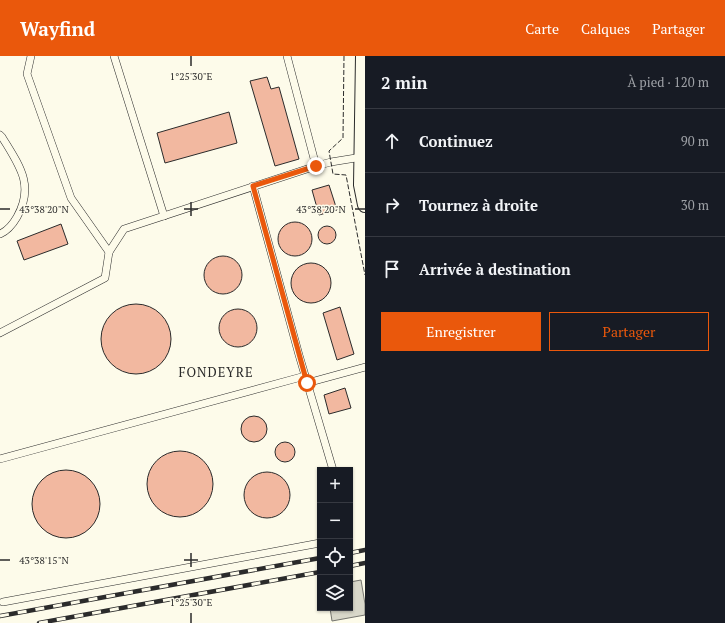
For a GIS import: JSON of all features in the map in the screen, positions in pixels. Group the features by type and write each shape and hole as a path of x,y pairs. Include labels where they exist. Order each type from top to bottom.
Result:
{"street":[{"path":"363,56 361,185 365,205"}],"lane":[{"path":"31,56 27,74 71,198 109,252"},
{"path":"114,56 164,216"},
{"path":"287,56 316,166"},
{"path":"0,135 22,170 25,186 23,206 16,219 5,232 0,234"},
{"path":"0,333 105,278 109,252 124,229 316,166 362,157"},
{"path":"253,186 306,380 332,467"},
{"path":"0,460 306,380 365,367"},
{"path":"3,602 317,545"}],"shaded area":[{"path":"361,580 365,604 365,615 332,621 330,611 353,611 353,581"}],"building":[{"path":"267,77 271,89 279,87 299,159 275,166 250,81"},
{"path":"229,112 237,143 165,163 157,133"},
{"path":"329,185 337,210 319,215 312,190"},
{"path":"295,222 307,227 312,239 307,251 295,256 283,251 278,239 283,227"},
{"path":"61,224 68,244 24,260 17,241"},
{"path":"323,226 331,226 336,231 334,242 331,244 323,244 318,239 318,231"},
{"path":"223,256 233,259 239,265 242,275 239,285 233,291 223,294 213,291 207,285 204,275 207,265 213,259"},
{"path":"315,263 322,266 328,272 331,283 330,291 322,300 315,303 307,303 300,300 292,291 291,279 294,272 303,264"},
{"path":"136,304 155,310 165,320 171,339 165,358 155,368 136,374 117,368 107,358 101,339 107,320 117,310"},
{"path":"340,307 354,354 337,360 323,313"},
{"path":"234,309 242,309 254,318 257,328 254,338 248,344 242,347 234,347 222,338 219,332 219,324 228,312"},
{"path":"345,388 351,408 329,414 324,395"},
{"path":"254,416 263,420 267,429 263,438 254,442 245,438 241,429 245,420"},
{"path":"285,442 292,445 295,452 292,459 285,462 278,459 275,452 278,445"},
{"path":"180,451 193,454 203,461 210,471 213,484 210,497 203,507 193,514 180,517 167,514 157,507 150,497 147,484 150,471 157,461 167,454"},
{"path":"59,470 73,470 85,475 95,485 100,497 100,511 95,523 85,533 73,538 59,538 47,533 37,523 32,511 32,497 37,485 47,475"},
{"path":"272,472 284,478 289,486 289,504 284,512 276,517 262,518 250,512 245,504 244,490 250,478 258,473"}],"railway":[{"path":"353,552 365,550"},
{"path":"0,616 317,559"},
{"path":"353,565 365,563"},
{"path":"39,623 317,573"}],"fence":[{"path":"344,56 343,138 329,151 333,174 346,175 365,275"}],"district":[{"name":"FONDEYRE","path":"216,372"}],"route":[{"path":"307,383 253,186 316,166"}]}
